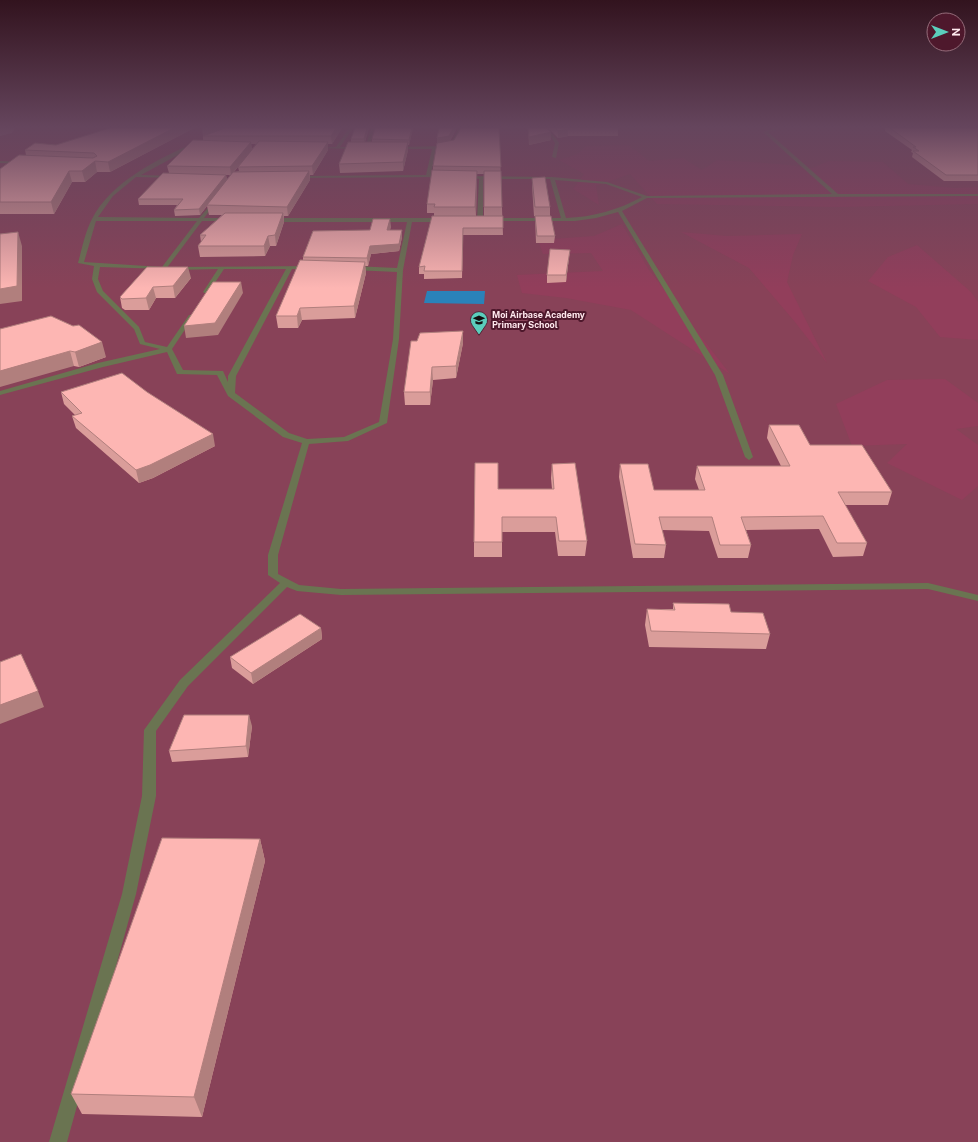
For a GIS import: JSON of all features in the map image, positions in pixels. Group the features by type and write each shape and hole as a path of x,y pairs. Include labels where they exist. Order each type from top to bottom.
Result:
{"street":[{"path":"128,181 111,195 94,219 81,263 164,268 314,267"},
{"path":"480,220 481,181"},
{"path":"553,181 564,220"},
{"path":"588,181 607,183 646,197 978,195"},
{"path":"820,181 837,196"},
{"path":"164,268 219,196"},
{"path":"472,220 564,220 593,217 619,210 646,197"},
{"path":"619,210 719,375 749,457"},
{"path":"94,219 234,220"},
{"path":"266,220 449,220"},
{"path":"169,349 180,372 220,373 232,394 286,434 306,442 345,439 383,423 396,339 400,270 410,220"},
{"path":"97,264 95,279 100,292 137,328 142,343 169,349"},
{"path":"202,299 223,267"},
{"path":"232,394 232,376 290,267"},
{"path":"345,268 400,270"},
{"path":"0,393 101,365 169,349 194,311"},
{"path":"306,442 273,555 273,575 297,588 341,592 928,586 978,598"},
{"path":"58,1142 129,894 148,796 150,730 184,683 286,582"}],"shaded area":[{"path":"0,181 978,181 978,1142 0,1142"},
{"path":"579,181 609,181 596,186 599,205 573,189"},
{"path":"637,181 905,181 908,184 955,188 978,187 978,204 838,207 657,204"},
{"path":"622,224 649,270 730,374 631,310 566,298 522,293 517,275 603,271 591,253 543,254 538,240 594,236"},
{"path":"681,232 727,236 802,234 793,255 787,282 827,363 795,322 749,268"},
{"path":"917,245 971,292 978,302 978,340 940,337 916,307 868,281 888,257"},
{"path":"945,379 978,403 978,426 956,429 978,445 978,486 962,500 887,463 907,444 852,446 836,404 887,380"}],"water":[{"path":"427,291 485,291 484,304 424,303"}],"building":[{"path":"0,181 63,181 51,202 0,202"},
{"path":"155,181 221,181 199,209 174,210 183,199 138,199"},
{"path":"226,181 303,181 287,207 207,205"},
{"path":"430,181 476,181 475,207 434,207 435,204 427,204"},
{"path":"484,181 501,181 502,207 484,207"},
{"path":"532,181 546,181 550,207 535,207"},
{"path":"225,213 283,213 275,235 268,236 264,246 198,246 206,235 200,235"},
{"path":"432,216 503,216 503,228 463,228 462,271 424,271 425,266 419,267"},
{"path":"535,216 551,216 555,236 537,236"},
{"path":"373,219 390,219 387,230 402,230 399,244 370,246 367,258 303,257 313,231 370,230"},
{"path":"18,232 17,286 0,289 0,234"},
{"path":"550,249 570,250 566,275 547,275"},
{"path":"300,260 365,262 354,306 300,308 297,316 276,316"},
{"path":"147,267 188,267 173,286 153,287 146,298 122,299 120,297"},
{"path":"213,282 241,282 215,323 184,326"},
{"path":"51,316 73,326 79,325 102,342 75,352 70,351 0,371 0,329"},
{"path":"463,331 456,366 432,367 430,392 404,392 411,341 417,341 420,333"},
{"path":"122,373 147,392 213,434 150,465 136,470 72,416 82,413 61,392"},
{"path":"769,425 799,425 810,445 862,445 892,492 838,492 867,543 837,543 823,516 741,517 751,545 720,545 712,517 659,517 666,545 635,544 620,464 648,464 654,490 705,490 697,466 790,466"},
{"path":"475,463 498,463 498,489 554,489 552,464 575,463 587,541 559,541 556,517 502,517 502,542 474,542"},
{"path":"673,603 729,604 731,612 763,613 770,634 651,631 647,609 675,610"},
{"path":"300,614 321,628 251,673 230,657"},
{"path":"21,654 38,691 0,705 0,662"},
{"path":"184,715 249,715 246,746 169,751"},
{"path":"162,838 260,839 194,1097 71,1094"}],"place":[{"name":"Moi Airbase Academy Primary School","path":"479,335"}]}
